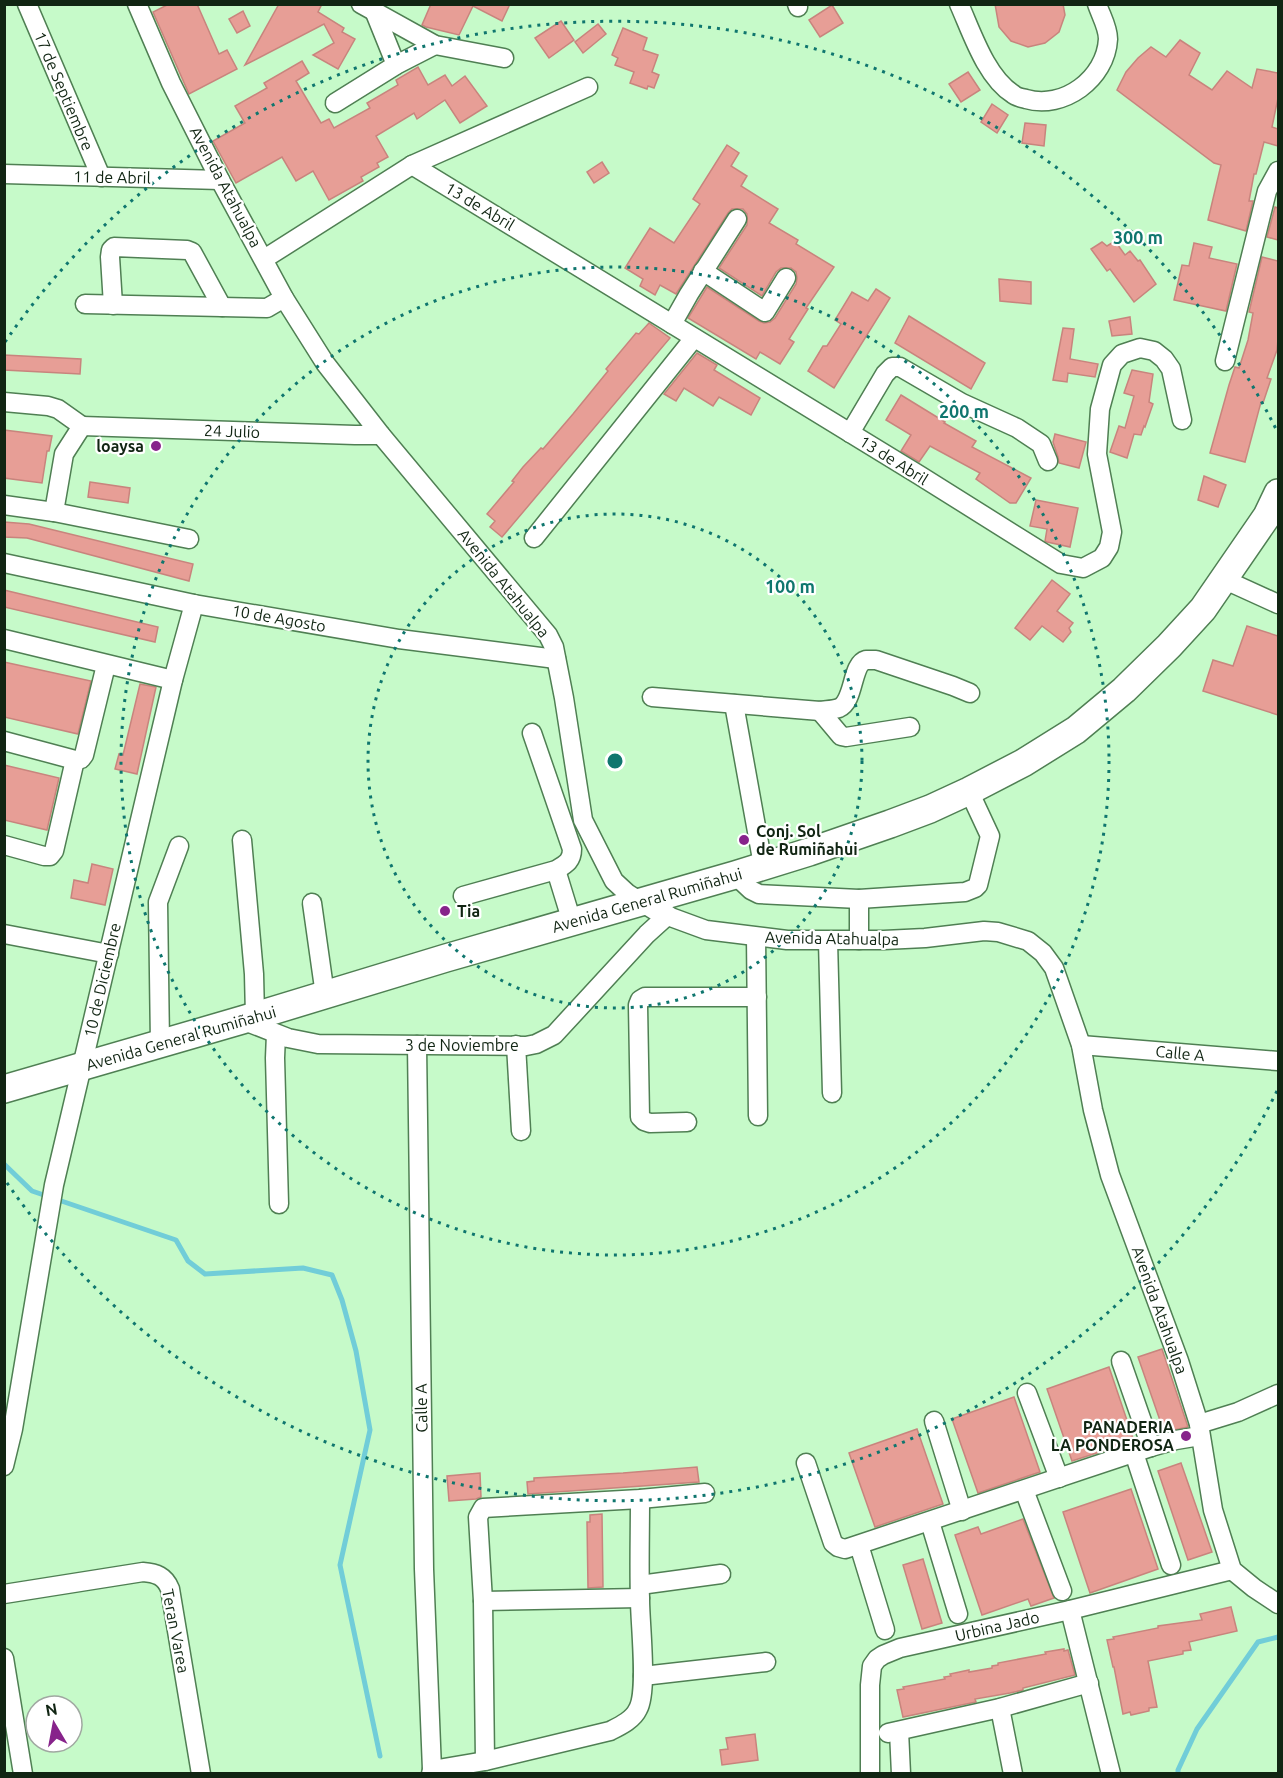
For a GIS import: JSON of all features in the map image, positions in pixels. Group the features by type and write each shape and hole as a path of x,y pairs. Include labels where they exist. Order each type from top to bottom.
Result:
{"highway":[{"name":"Avenida General Rumiñahui","path":"4,1089 735,875 890,824 969,791 1023,763 1067,735 1124,690 1203,609 1267,516 1278,493"}],"street":[{"name":"17 de Septiembre","path":"27,4 101,177"},
{"name":"Avenida Atahualpa","path":"137,4 171,83 220,180 284,298 325,363 381,435 549,634 554,647 564,698 583,820 614,881 627,894 657,912 706,930 787,940 828,941 925,938 984,931 998,932 1028,941 1043,953 1054,968 1081,1045 1093,1110 1110,1175 1179,1360 1200,1430 1213,1510 1232,1570"},
{"path":"959,4 975,42 994,76 1014,95 1036,102 1056,100 1071,94 1086,84 1095,73 1103,59 1108,40 1106,27 1097,4"},
{"path":"368,9 435,45 504,58"},
{"path":"368,9 396,65"},
{"path":"334,103 396,65 435,45"},
{"path":"264,259 412,165 588,87"},
{"name":"13 de Abril","path":"412,165 1061,564 1083,568 1102,558 1110,547 1112,532 1097,454 1100,409 1112,364 1122,354 1140,348 1154,351 1171,369 1182,420"},
{"path":"1225,361 1267,191 1278,171"},
{"name":"11 de Abril","path":"4,174 220,180"},
{"path":"672,324 737,219"},
{"path":"113,305 110,257 111,250 114,248 192,252 222,307"},
{"path":"703,272 765,312 786,278"},
{"path":"85,304 267,308 284,298"},
{"path":"534,538 694,338"},
{"path":"850,433 885,374 892,367 900,367 962,403 1017,428 1041,444 1048,461"},
{"path":"4,402 58,409 82,426 64,454 54,512"},
{"name":"24 Julio","path":"82,426 381,435"},
{"path":"4,505 54,512 189,539"},
{"name":"10 de Agosto","path":"4,562 194,604 399,639 556,659"},
{"path":"1223,579 1278,604"},
{"name":"10 de Diciembre","path":"4,1466 54,1185 173,680 194,604"},
{"path":"4,639 173,680"},
{"path":"652,697 820,711 840,708 848,698 858,667 866,660 876,660 970,693"},
{"path":"4,741 75,760 81,759 84,755 106,665"},
{"path":"734,704 764,865"},
{"path":"820,711 841,736 846,737 910,727"},
{"path":"463,896 556,870 569,862 572,856 572,849 532,733"},
{"path":"4,845 50,856 54,851 75,760"},
{"path":"735,875 751,890 759,894 859,899 965,892 978,885 990,836 969,791"},
{"path":"242,840 254,974 249,1018"},
{"path":"160,1044 158,902 179,846"},
{"path":"556,870 572,922"},
{"path":"859,899 859,940"},
{"path":"312,903 326,995"},
{"name":"3 de Noviembre","path":"249,1018 276,1034 318,1044 536,1044 554,1035 647,934 668,915"},
{"path":"4,934 108,954"},
{"path":"756,937 758,1116"},
{"path":"828,941 832,1092"},
{"path":"687,1122 650,1123 640,1117 638,1005 640,1000 645,997 757,997"},
{"path":"276,1034 279,1204"},
{"name":"Calle A","path":"417,1045 424,1558 438,1770"},
{"path":"516,1045 521,1131"},
{"name":"Calle A","path":"1081,1045 1278,1061"},
{"path":"1121,1360 1171,1565"},
{"path":"1027,1393 1059,1478"},
{"path":"806,1463 833,1543 845,1549 1176,1440 1278,1394"},
{"path":"934,1422 962,1511"},
{"path":"1024,1490 1062,1591"},
{"path":"485,1761 483,1601 478,1517 483,1508 705,1493"},
{"path":"438,1770 609,1731 621,1726 638,1711 643,1676 640,1499"},
{"path":"930,1522 958,1614"},
{"path":"860,1545 885,1630"},
{"path":"1232,1570 1278,1604"},
{"name":"Urbina Jado","path":"870,1773 870,1685 872,1666 878,1659 900,1648 1070,1610 1232,1570"},
{"name":"Teran Varea","path":"4,1594 143,1572 156,1573 163,1578 170,1589 201,1773"},
{"path":"483,1601 640,1591 721,1574"},
{"path":"1070,1610 1112,1773"},
{"path":"643,1676 766,1662"},
{"path":"5,1667 23,1773"},
{"path":"901,1773 893,1732 1000,1708 1089,1683"},
{"path":"1000,1708 1013,1773"}],"building":[{"path":"169,4 197,4 219,54 227,50 237,69 189,94 153,12"},
{"path":"279,4 322,4 318,12 344,28 342,32 355,39 338,69 313,55 334,43 324,24 245,65"},
{"path":"431,4 510,4 502,21 473,6 459,35 422,25"},
{"path":"995,4 1063,4 1065,15 1059,32 1045,43 1028,47 1011,41 999,27"},
{"path":"832,5 843,23 820,37 809,20"},
{"path":"243,11 250,26 237,33 229,19"},
{"path":"561,21 574,40 549,58 535,38"},
{"path":"598,24 606,34 583,53 575,42"},
{"path":"623,28 647,38 643,50 658,55 652,72 659,75 654,88 648,86 647,89 630,83 634,72 615,65 618,58 612,55"},
{"path":"1180,40 1200,53 1189,75 1212,90 1227,71 1252,88 1257,69 1278,73 1278,98 1272,127 1278,129 1278,146 1264,142 1256,174 1254,174 1249,201 1253,201 1246,231 1208,220 1221,165 1214,163 1117,90 1126,72 1151,47 1166,57"},
{"path":"302,61 309,73 296,81 321,123 329,119 334,128 370,108 367,103 398,85 396,80 418,67 428,85 445,75 452,86 465,76 487,106 460,123 445,100 417,119 414,113 376,136 388,157 377,163 379,167 361,177 363,181 329,200 313,171 296,181 282,157 236,183 213,141 245,123 235,106 267,88 264,83"},
{"path":"968,72 980,90 961,102 949,84"},
{"path":"992,104 1008,115 997,133 981,122"},
{"path":"1025,123 1046,125 1044,146 1022,143"},
{"path":"727,145 739,153 731,166 747,176 741,186 778,209 769,223 798,240 796,244 834,267 806,308 808,309 789,339 794,342 780,364 760,352 756,359 688,318 707,287 759,321 770,322 775,318 796,284 796,272 791,268 781,268 776,272 762,296 719,268 747,225 747,214 743,209 732,209 728,213 676,294 660,285 655,295 640,286 643,279 625,268 650,228 674,243 700,204 693,199"},
{"path":"602,162 609,173 594,183 587,172"},
{"path":"1275,207 1278,208 1278,240 1267,237"},
{"path":"1115,241 1125,255 1130,251 1138,261 1140,260 1156,284 1134,302 1110,269 1107,271 1091,249 1102,242 1107,246"},
{"path":"1194,243 1212,247 1209,258 1237,264 1226,311 1174,300 1182,265 1189,266"},
{"path":"1262,257 1278,261 1278,339 1277,350 1267,378 1271,379 1263,403 1261,402 1245,462 1210,453 1235,367 1239,368 1248,340 1253,313 1249,312"},
{"path":"999,279 1031,282 1031,304 1000,301"},
{"path":"876,289 890,298 834,388 808,371 823,346 827,346 841,324 835,320 852,292 868,301"},
{"path":"909,316 985,363 971,389 895,343"},
{"path":"1130,317 1132,334 1112,336 1109,321"},
{"path":"649,323 670,338 502,537 490,527 495,521 487,514 514,482 512,481 523,467 541,448 543,449 573,414 636,333 639,334"},
{"path":"1063,328 1074,329 1070,359 1098,364 1095,377 1068,373 1067,382 1053,380"},
{"path":"697,353 717,365 714,370 760,398 751,415 719,397 713,406 684,388 676,401 664,394"},
{"path":"4,355 81,359 80,374 4,370"},
{"path":"1132,370 1153,374 1149,402 1153,404 1141,435 1134,434 1127,458 1110,452 1119,426 1125,428 1134,396 1124,393"},
{"path":"901,395 976,441 972,447 1031,478 1016,503 1010,503 976,479 980,473 930,446 919,462 901,451 911,435 886,420"},
{"path":"4,430 52,436 42,483 4,478"},
{"path":"1055,434 1086,442 1079,468 1059,463 1053,442"},
{"path":"1204,476 1226,485 1218,507 1198,500"},
{"path":"90,482 130,488 128,503 88,497"},
{"path":"1036,500 1078,508 1070,547 1045,541 1047,529 1030,526"},
{"path":"4,522 29,524 193,564 189,581 27,538 4,537"},
{"path":"1052,580 1070,594 1057,611 1073,623 1069,628 1071,632 1063,642 1042,626 1030,640 1015,628"},
{"path":"4,590 158,627 155,642 4,607"},
{"path":"1247,626 1278,636 1278,715 1203,691 1213,660 1233,666"},
{"path":"4,662 91,681 78,734 4,717"},
{"path":"140,684 156,687 137,774 115,769 119,754 123,755"},
{"path":"4,765 59,778 47,830 4,820"},
{"path":"92,864 113,869 105,905 71,898 74,880 88,883"},
{"path":"1162,1349 1188,1427 1164,1432 1138,1357"},
{"path":"1109,1367 1134,1441 1072,1461 1047,1389"},
{"path":"1014,1397 1040,1472 978,1493 952,1419"},
{"path":"917,1429 943,1504 875,1527 849,1453"},
{"path":"1181,1463 1212,1552 1188,1560 1158,1471"},
{"path":"697,1467 699,1482 528,1494 527,1482 534,1481 534,1478"},
{"path":"480,1473 481,1497 449,1501 447,1476"},
{"path":"1131,1489 1158,1569 1090,1593 1063,1512"},
{"path":"602,1514 603,1587 588,1588 587,1522 590,1522 590,1515"},
{"path":"1023,1519 1054,1598 1031,1606 1028,1599 982,1615 955,1535 978,1527 981,1534"},
{"path":"923,1559 942,1623 922,1629 903,1565"},
{"path":"1231,1607 1237,1631 1189,1642 1191,1650 1183,1651 1183,1654 1148,1661 1157,1707 1131,1715 1130,1712 1123,1714 1107,1640 1158,1628 1158,1626 1202,1620 1200,1614"},
{"path":"1064,1649 1064,1651 1068,1650 1075,1675 1023,1688 1023,1690 975,1699 976,1702 903,1717 897,1690 904,1689 903,1687 945,1679 944,1677 951,1676 950,1674 992,1668 998,1663"},
{"path":"755,1734 758,1760 722,1765 720,1750 728,1749 726,1738"}],"waterway":[{"path":"4,1164 32,1191 176,1240 188,1261 205,1274 303,1268 332,1275 342,1300 356,1351 370,1430 340,1565 380,1756"},
{"path":"1178,1774 1197,1729 1258,1642 1278,1637"}],"place":[{"name":"loaysa","path":"156,446"},
{"name":"Conj. Sol de Rumiñahui","path":"744,840"},
{"name":"Tia","path":"445,911"},
{"name":"PANADERIA LA PONDEROSA","path":"1186,1436"}]}
